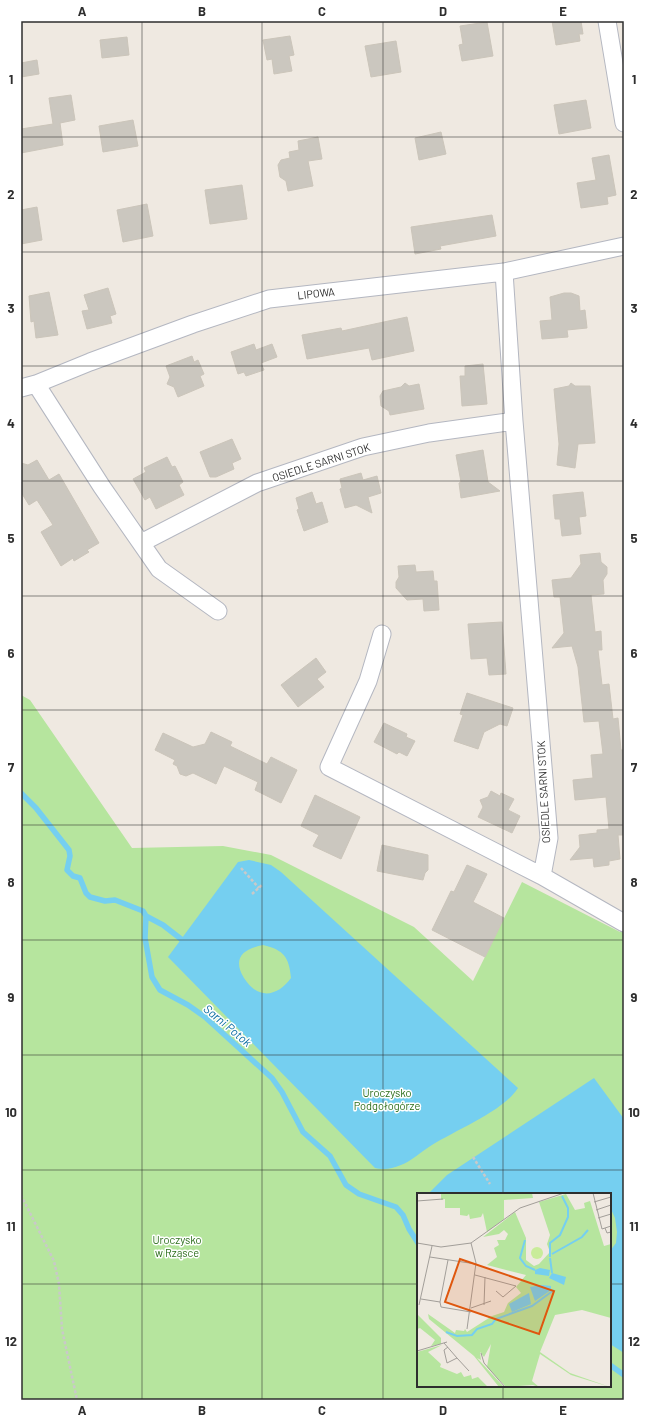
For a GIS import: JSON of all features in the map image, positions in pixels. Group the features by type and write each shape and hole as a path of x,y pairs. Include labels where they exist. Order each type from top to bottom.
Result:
{"street":[{"path":"607,21 624,123"},
{"name":"LIPOWA","path":"28,386 90,362 270,299 504,272 624,246"},
{"name":"OSIEDLE SARNI STOK","path":"504,272 514,421 548,838 542,876"},
{"path":"28,386 102,487 159,569 218,611"},
{"name":"OSIEDLE SARNI STOK","path":"141,543 258,483 363,447 429,433 514,421"},
{"path":"382,634 368,681 329,767 542,876 624,923"}],"path":[{"path":"241,868 259,888"},
{"path":"252,894 262,885"},
{"path":"473,1157 490,1184"},
{"path":"21,1195 54,1260 59,1284 62,1329 77,1400"}],"green space":[{"path":"21,695 30,700 132,848 223,846 271,855 414,927 473,981 522,882 620,932 624,925 624,1400 21,1400"}],"water":[{"path":"249,860 271,865 281,872 518,1088 511,1097 489,1114 437,1142 411,1160 388,1169 375,1168 168,957 238,862","holes":["263,945 281,952 287,960 291,978 280,989 274,992 261,993 249,985 244,978 239,965 239,960 245,952 250,949"]},
{"path":"594,1078 624,1119 624,1353 611,1345 611,1250 616,1243 617,1232 615,1218 611,1209 611,1193 429,1193 447,1175"}],"building":[{"path":"552,21 581,21 583,34 579,34 580,41 556,45"},
{"path":"487,22 493,56 462,61 459,45 463,44 460,26"},
{"path":"290,36 294,55 289,56 292,71 274,74 272,59 267,60 263,40"},
{"path":"127,37 129,55 102,58 100,40"},
{"path":"396,41 401,72 371,77 365,46"},
{"path":"37,60 39,74 21,77 21,63"},
{"path":"71,95 75,120 60,123 63,145 21,153 21,129 53,124 49,98"},
{"path":"586,100 591,128 559,134 554,105"},
{"path":"133,120 138,146 103,152 99,126"},
{"path":"441,132 446,154 419,160 415,138"},
{"path":"318,137 322,159 308,161 313,186 288,191 286,181 280,177 278,165 281,160 290,158 289,152 299,150 298,141"},
{"path":"609,155 616,195 607,197 608,204 581,208 577,183 596,180 592,158"},
{"path":"242,185 247,219 210,224 205,190"},
{"path":"147,204 153,236 123,242 117,210"},
{"path":"37,207 42,240 21,244 21,210"},
{"path":"492,215 496,236 440,246 441,249 415,254 411,227"},
{"path":"108,288 116,314 110,316 112,323 87,329 82,311 89,310 84,295"},
{"path":"49,292 58,335 36,338 34,321 31,322 29,296"},
{"path":"564,293 571,293 579,296 580,311 585,310 587,328 567,330 568,337 542,339 540,321 552,320 550,297"},
{"path":"407,317 414,351 372,360 369,348 307,359 302,335 341,328 342,331"},
{"path":"254,344 256,350 272,344 277,357 261,363 264,370 246,376 244,372 238,374 231,352"},
{"path":"192,356 194,362 198,360 204,374 200,376 204,386 178,397 174,387 167,384 170,377 166,366"},
{"path":"483,364 487,404 462,406 460,376 465,376 465,366"},
{"path":"405,383 409,386 419,384 424,409 390,415 389,411 381,406 380,396 383,391 401,387"},
{"path":"571,383 575,386 590,386 595,443 578,444 575,468 557,465 559,444 554,389 569,386"},
{"path":"232,439 241,459 232,463 234,469 216,477 210,477 200,452"},
{"path":"483,450 488,482 500,491 461,498 459,483 461,482 456,455"},
{"path":"167,457 172,467 175,466 183,482 179,485 184,495 156,509 150,497 145,500 133,479 146,472 144,468"},
{"path":"37,460 49,480 59,474 99,543 87,550 89,552 74,561 73,558 61,566 41,532 53,525 37,500 29,505 21,492 21,463 28,465"},
{"path":"361,473 363,480 377,476 381,493 368,497 372,513 356,505 345,508 340,489 342,488 340,479"},
{"path":"312,492 316,504 322,502 328,522 304,531 297,510 299,509 296,498"},
{"path":"583,492 586,516 579,517 581,534 562,536 560,519 555,519 553,495"},
{"path":"600,553 601,562 607,567 607,574 603,580 604,594 591,595 595,632 601,631 602,650 598,650 602,685 609,684 613,719 618,718 621,750 624,750 624,835 618,835 620,859 609,861 609,865 594,867 593,858 570,860 580,847 579,835 597,833 597,830 609,829 606,797 575,800 573,780 593,778 591,755 603,754 599,721 584,722 578,667 572,646 552,648 564,633 560,597 554,597 552,580 571,578 581,564 580,555"},
{"path":"415,565 416,572 433,571 434,581 437,581 439,610 424,611 423,599 407,600 396,588 396,582 399,577 398,566"},
{"path":"502,622 506,674 489,675 487,658 471,659 468,624"},
{"path":"316,658 326,672 317,679 324,687 298,707 281,685"},
{"path":"467,693 513,708 507,726 500,724 484,732 478,749 454,741 463,715 460,714"},
{"path":"384,723 407,734 406,737 415,741 407,756 399,752 397,754 374,742"},
{"path":"211,732 232,742 230,746 267,764 271,757 297,770 281,803 255,790 258,782 224,766 216,784 193,773 186,776 180,774 177,766 173,764 175,760 155,750 163,733 193,747 205,744"},
{"path":"491,791 500,796 501,793 514,799 508,810 520,816 512,833 478,817 483,807 480,800 488,797"},
{"path":"315,795 360,817 341,859 313,846 319,835 301,826"},
{"path":"382,845 428,855 428,870 425,873 423,880 377,871"},
{"path":"467,865 487,874 473,902 504,918 485,957 432,930 451,891 454,892"}],"waterway":[{"name":"Sarni Potok","path":"21,793 36,808 69,850 70,856 67,870 73,876 80,878 86,893 90,897 105,901 115,900 143,911 146,916 145,938 152,977 160,990 188,1005 205,1017 272,1078 282,1092 303,1132 330,1156 346,1185 359,1194 396,1207 403,1215 409,1229 417,1241"},
{"path":"146,916 163,925 181,939"},
{"name":"Sarni Potok","path":"611,1366 624,1375"}],"park label":[{"name":"Uroczysko Podgołogórze","path":"387,1098"},
{"name":"Uroczysko w Rząsce","path":"177,1245"}]}
